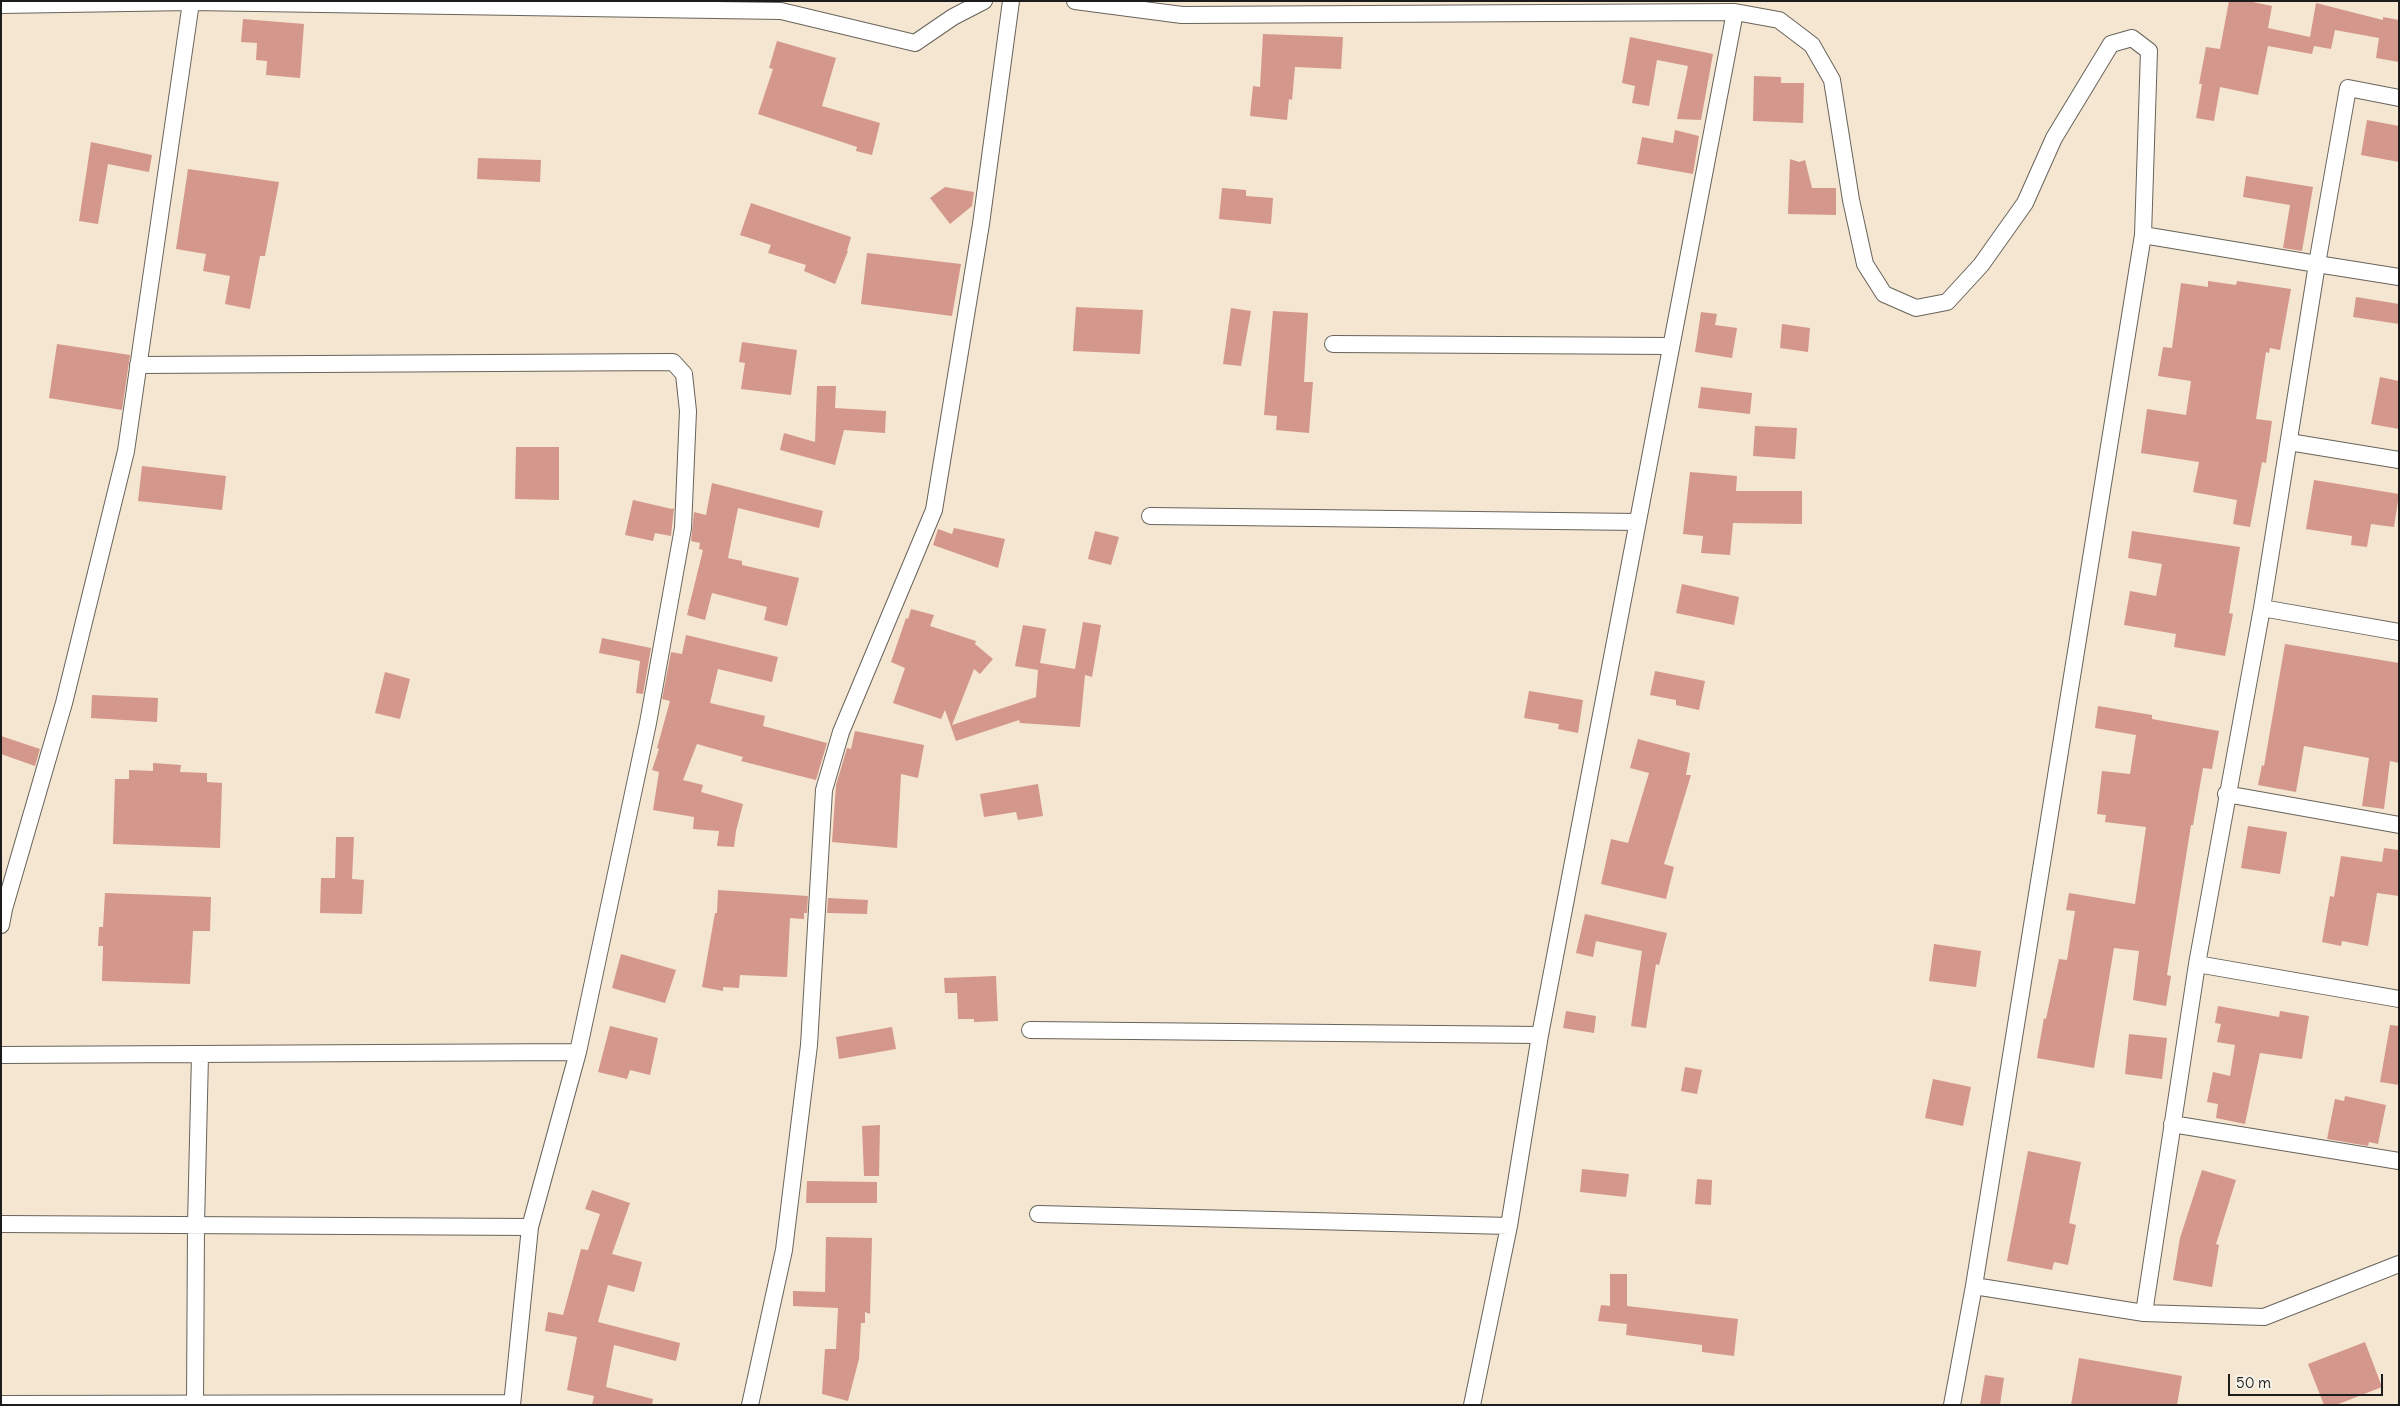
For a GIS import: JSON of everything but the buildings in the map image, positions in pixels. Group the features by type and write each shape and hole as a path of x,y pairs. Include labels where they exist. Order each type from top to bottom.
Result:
{"street":[{"path":"1,5 191,2 781,10 915,43 953,17 984,1"},
{"path":"750,1405 784,1250 788,1221 809,1045 824,790 841,732 934,510 981,224 1011,1"},
{"path":"1075,1 1182,15 1736,12 1779,20 1812,45 1832,80 1851,200 1864,264 1884,294 1916,308 1946,302 1981,265 2025,203 2054,138 2110,44 2132,38 2149,51 2143,235 1974,1286 1952,1405"},
{"path":"1,926 4,909 64,703 123,461 191,2"},
{"path":"1472,1405 1509,1226 1540,1035 1736,12"},
{"path":"2144,1313 2197,964 2226,794 2262,608 2317,264 2348,88 2399,98"},
{"path":"2143,235 2399,277"},
{"path":"1333,344 1671,346"},
{"path":"1,1404 512,1404 530,1227 578,1052 648,723 683,528 688,411 684,374 674,362 138,365"},
{"path":"2289,442 2399,460"},
{"path":"1150,516 1638,522"},
{"path":"2262,608 2399,632"},
{"path":"2226,794 2399,825"},
{"path":"2197,964 2399,999"},
{"path":"1030,1030 1540,1035"},
{"path":"1,1055 578,1052"},
{"path":"195,1404 196,1225 200,1055"},
{"path":"2172,1124 2399,1161"},
{"path":"1038,1214 1509,1226"},
{"path":"1,1224 530,1227"},
{"path":"1974,1286 2144,1313 2264,1318 2399,1264"}]}
